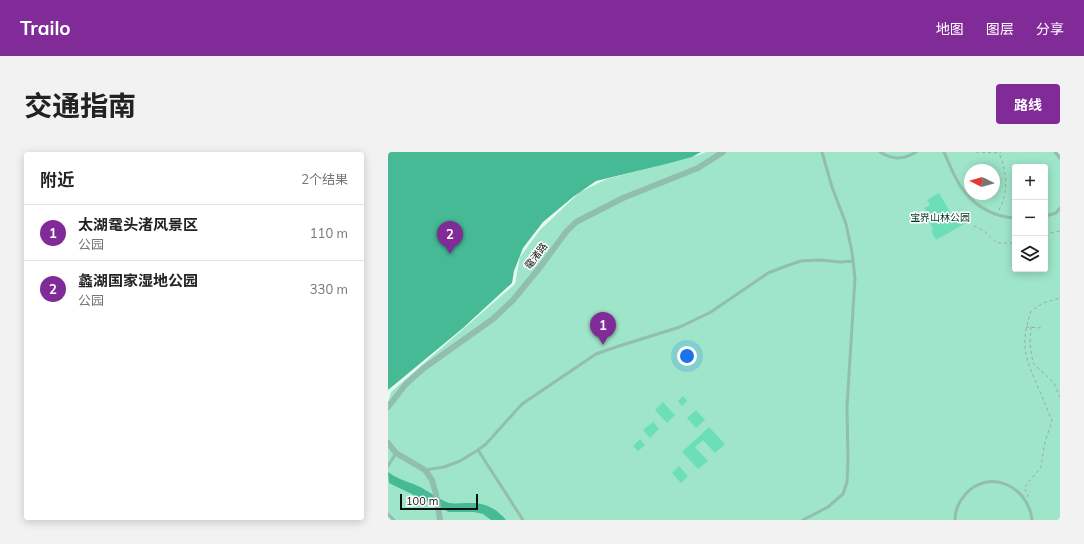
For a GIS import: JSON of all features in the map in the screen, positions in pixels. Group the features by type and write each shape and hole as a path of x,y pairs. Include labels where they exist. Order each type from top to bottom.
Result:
{"street":[{"name":"鼋渚路","path":"388,407 406,384 424,368 493,319 513,300 566,232 576,222 624,198 698,168 723,152"},
{"path":"388,443 396,453 426,470 432,480 436,494 440,520"}],"lane":[{"path":"803,520 828,507 836,501 843,494 847,482 848,381 855,278 846,224 832,186 822,152"},
{"path":"880,152 887,156 896,158 906,158 916,152"},
{"path":"944,152 963,191 985,210 996,215 1012,218"},
{"path":"1055,152 1060,158"},
{"path":"1048,215 1056,212 1060,208"},
{"path":"426,470 444,467 460,461 478,450 486,444 522,404 596,354 680,327 711,312 768,273 786,266 801,261 853,261"},
{"path":"478,450 523,520"},
{"path":"388,466 396,453"},
{"path":"955,520 958,505 964,494 981,483 989,481 1010,485 1018,491 1026,500 1031,510 1032,520"},
{"path":"388,514 394,520"}],"path":[{"path":"976,152 1000,153 1005,168 1006,184 1003,203 996,215"},
{"path":"974,226 984,231 997,243 1012,243"},
{"path":"1048,233 1060,231"},
{"path":"1026,500 1028,495 1024,488 1041,467 1045,442 1052,421 1026,359 1026,327 1031,311 1043,303 1060,298"},
{"path":"1026,327 1042,328"},
{"path":"1031,327 1030,344 1033,363 1054,383 1060,397"}],"green space":[{"name":"宝界山林公园","path":"706,152 1060,152 1060,520 388,520 388,403 391,392 515,284 520,257 540,230 580,192 607,179"}],"shaded area":[{"path":"388,152 701,152 692,157 596,181 573,197 543,222 523,248 514,271 512,283 463,328 388,390"},
{"path":"388,472 449,503 474,503 484,505 494,509 506,520 491,520 483,514 474,512 449,512 389,483"}],"building":[{"path":"939,193 953,217 959,214 964,224 936,240 931,231 933,229 928,219 930,218 924,208 930,205 927,200"},
{"path":"683,396 687,401 682,406 678,401"},
{"path":"663,402 675,415 667,423 655,410"},
{"path":"696,410 705,420 696,428 687,418"},
{"path":"653,422 659,429 650,438 643,430"},
{"path":"709,427 725,444 715,453 703,440 695,447 708,461 698,469 682,452"},
{"path":"640,439 645,445 638,451 633,446"},
{"path":"679,466 688,476 681,483 672,473"}],"place":[{"name":"蠡湖国家湿地公园","path":"450,254"},
{"name":"太湖鼋头渚风景区","path":"603,345"}]}
